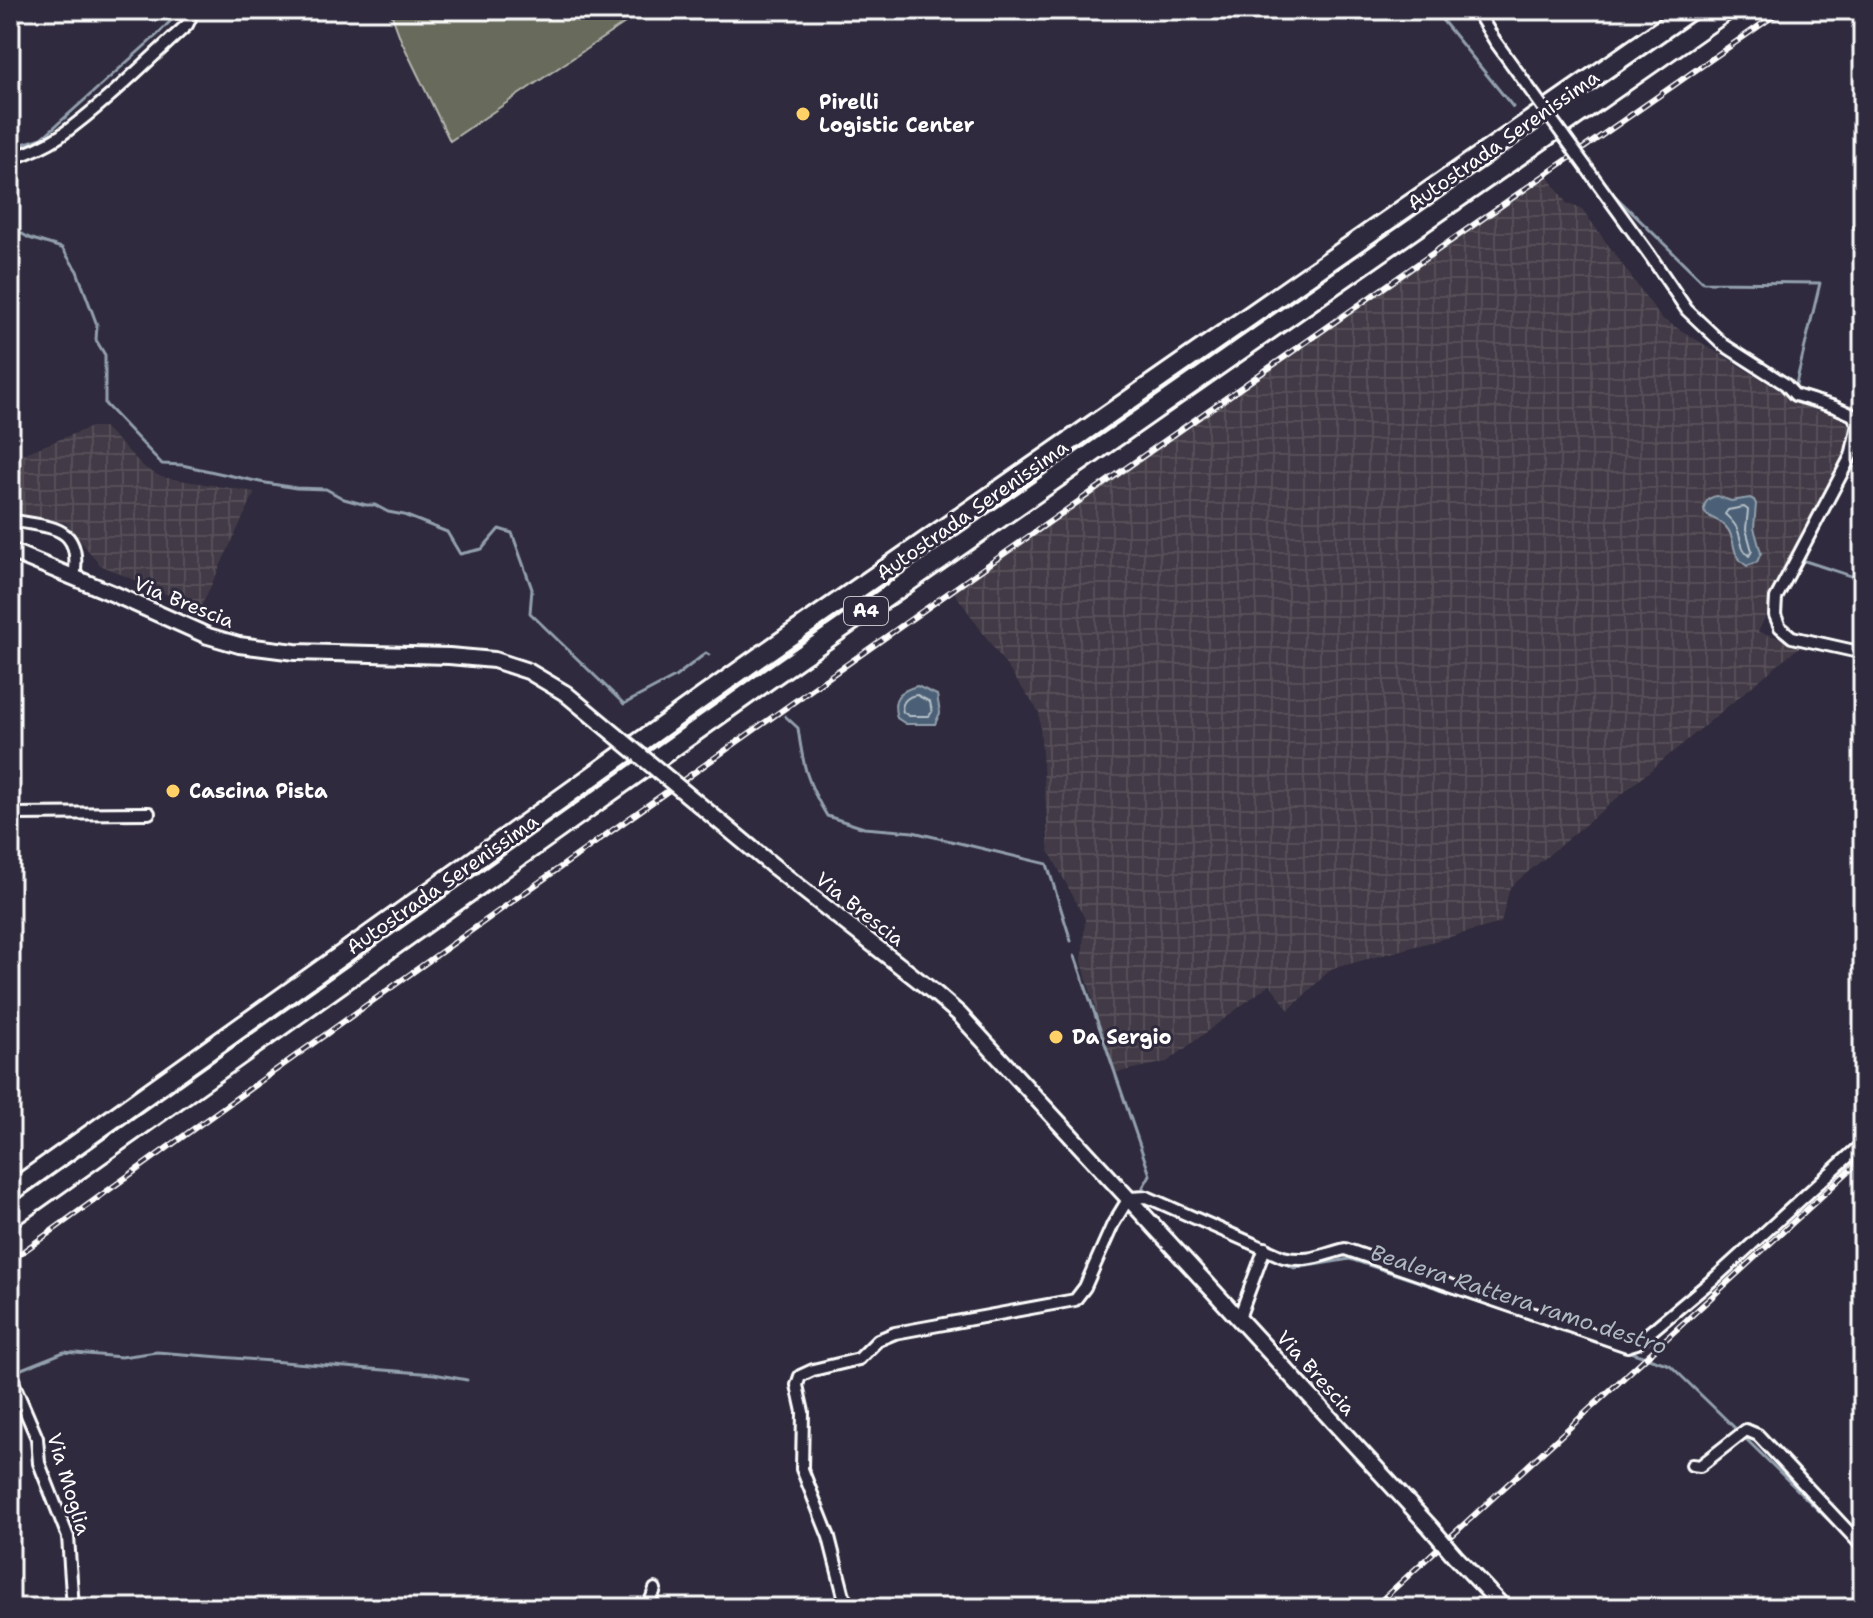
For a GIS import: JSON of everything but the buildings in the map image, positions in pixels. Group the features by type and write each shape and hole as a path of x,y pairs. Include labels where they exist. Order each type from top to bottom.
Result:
{"highway":[{"name":"Autostrada Serenissima","path":"10,1192 758,658 1690,10"},
{"name":"Autostrada Serenissima","path":"10,1218 773,676 1727,10"}],"main road":[{"name":"Via Brescia","path":"10,551 208,636 239,645 295,652 494,660 528,671 565,693 773,866 959,1014 1504,1608"}],"street":[{"path":"10,159 59,137 91,111 187,25 190,19 188,10"},
{"path":"1476,10 1687,310 1724,345 1785,384 1795,395 1853,415 1858,425 1851,456 1776,598 1775,615 1780,627 1792,637 1863,653"},
{"path":"10,520 68,535 76,550 74,578"},
{"path":"10,814 149,813"},
{"path":"847,1608 827,1532 802,1469 803,1412 797,1385 800,1376 859,1359 878,1340 895,1333 1075,1300 1085,1287 1113,1224 1129,1198 1150,1198 1283,1257 1298,1260 1315,1258 1345,1249 1627,1346 1637,1343 1716,1277 1863,1143"},
{"path":"1239,1318 1265,1248"},
{"name":"Via Moglia","path":"11,1376 37,1438 39,1463 68,1537 73,1608"},
{"path":"1692,1465 1700,1466 1746,1430 1758,1435 1863,1547"},
{"path":"648,1608 655,1589"}],"shaded area":[{"path":"1547,174 1567,204 1582,209 1661,318 1793,399 1811,404 1816,412 1830,408 1854,430 1848,456 1758,632 1803,644 1510,887 1501,923 1331,969 1289,1010 1270,984 1167,1062 1114,1073 1082,962 1085,919 1049,851 1039,712 954,592"},
{"path":"91,427 104,427 145,468 161,477 255,492 200,609 100,565 66,523 10,511 10,459"}],"green space":[{"path":"390,10 644,10 450,141 401,40"}],"water":[{"path":"1717,496 1731,501 1754,500 1754,528 1761,553 1757,562 1747,566 1741,561 1730,532 1705,513 1706,502"},
{"path":"917,686 937,695 940,713 935,724 906,724 897,718 895,705 898,696"}],"waterway":[{"path":"10,148 42,138 181,10"},
{"path":"1434,10 1513,107"},
{"path":"1608,189 1703,282 1820,283 1795,388 1823,399"},
{"name":"Bealera Rattera ramo destro","path":"10,204 19,232 62,248 77,271 97,325 96,340 105,355 105,404 162,464 182,465 296,488 326,489 344,499 375,505 447,532 460,554 482,549 499,529 512,533 532,589 530,613 624,704 675,677 706,653 709,655"},
{"path":"1853,410 1863,413"},
{"path":"1857,448 1863,428"},
{"path":"1812,541 1802,560 1863,580"},
{"name":"Bealera Rattera ramo destro","path":"785,716 798,728 807,774 827,816 864,828 913,832 1047,864 1071,941"},
{"name":"Bealera Rattera ramo destro","path":"1075,956 1150,1175 1143,1187 1146,1193"},
{"name":"Bealera Rattera ramo destro","path":"1224,1236 1257,1251"},
{"name":"Bealera Rattera ramo destro","path":"1269,1257 1295,1268 1350,1259 1578,1335"},
{"name":"Bealera Rattera ramo destro","path":"1627,1351 1670,1365 1736,1429"},
{"path":"14,1372 64,1352 121,1357 157,1352 434,1374 467,1380"},
{"name":"Bealera Rattera ramo destro","path":"1746,1439 1863,1554"}],"railway":[{"path":"10,1261 893,632 1782,10"},
{"path":"1373,1608 1863,1158"}],"place":[{"name":"Pirelli Logistic Center","path":"803,114"},
{"name":"Cascina Pista","path":"173,791"},
{"name":"Da Sergio","path":"1056,1037"}]}
